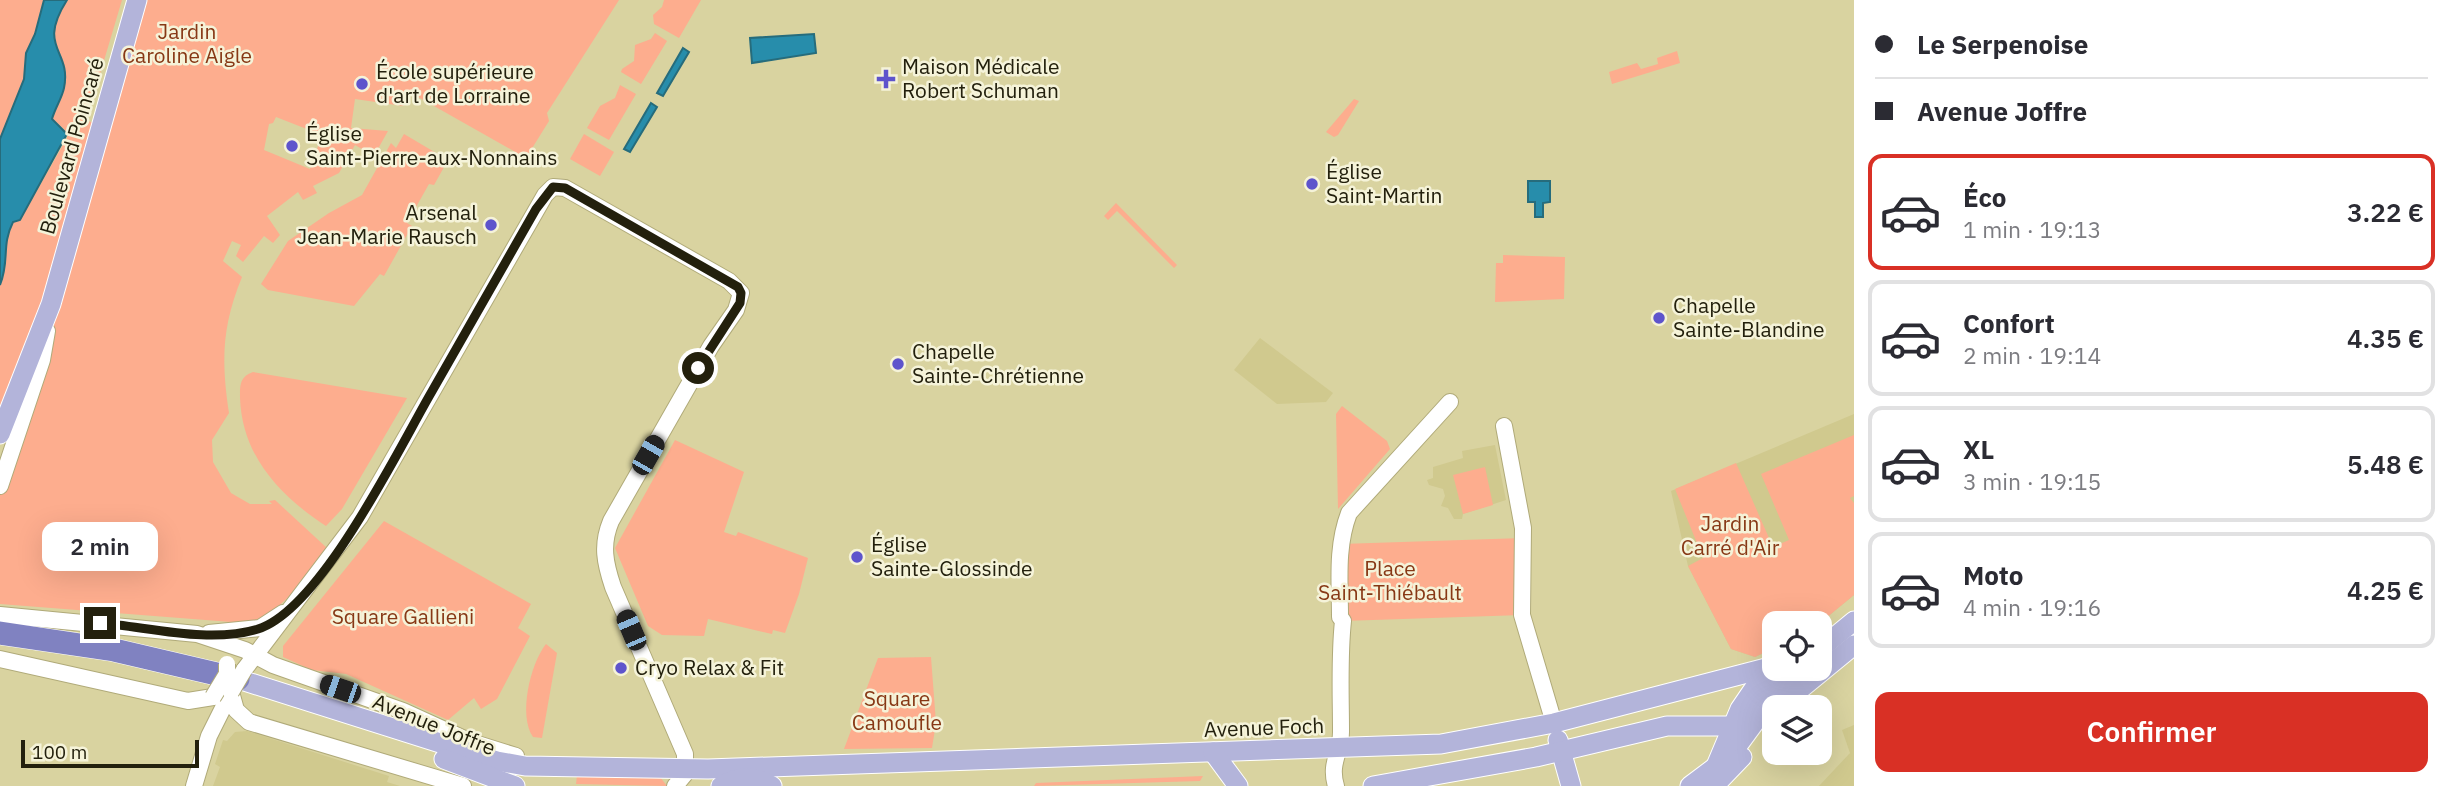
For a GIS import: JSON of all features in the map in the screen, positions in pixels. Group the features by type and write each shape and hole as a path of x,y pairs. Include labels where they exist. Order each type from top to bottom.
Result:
{"highway":[{"name":"Avenue Joffre","path":"0,633 114,650 225,688"},
{"name":"Avenue Joffre","path":"0,640 109,657 225,688"}],"main road":[{"name":"Boulevard Poincaré","path":"0,434 51,304 137,0"},
{"path":"1832,639 1854,621"},
{"path":"1795,695 1854,645"},
{"name":"Avenue Foch","path":"790,766 1441,744 1555,723 1762,669"},
{"path":"1716,766 1746,698 1762,678"},
{"path":"1733,726 1783,681"},
{"name":"Avenue Joffre","path":"225,688 497,761 543,776 680,777 744,773 790,766"},
{"name":"Avenue Joffre","path":"225,688 487,773 515,786"},
{"path":"1373,786 1561,751 1667,726 1733,726 1762,716"},
{"path":"1690,786 1730,755 1762,720"},
{"path":"1714,786 1762,722"},
{"path":"1555,723 1571,786"},
{"path":"1213,752 1238,786"},
{"path":"721,786 744,773 772,786"}],"street":[{"path":"225,688 255,656 360,517 536,209 553,187 565,188 729,281 741,293 736,310 711,346 611,521 604,544 605,562 613,587 685,754 680,777"},
{"name":"Boulevard Poincaré","path":"0,486 42,359 51,304"},
{"path":"1339,786 1344,780 1344,754 1339,748 1340,646 1343,621 1340,617 1339,555 1345,524 1349,513 1450,402"},
{"path":"1504,426 1522,538 1522,615 1555,723"},
{"path":"204,636 260,628 300,598"},
{"name":"Avenue Joffre","path":"0,615 204,636 273,665 403,711 543,776"},
{"path":"194,786 225,688 224,653 204,636"},
{"name":"Avenue Joffre","path":"0,659 188,701 225,688"},
{"path":"225,688 245,720 463,786"},
{"path":"188,701 205,715 209,736"}],"shaded area":[{"path":"1260,338 1333,393 1326,402 1277,404 1234,370"},
{"path":"1854,414 1854,595 1832,613 1832,611 1762,611 1762,654 1755,657 1731,649 1688,566 1671,491"},
{"path":"1495,445 1506,500 1463,514 1462,519 1454,519 1448,508 1441,506 1445,496 1443,489 1429,485 1427,480 1433,478 1433,467 1463,458 1462,451"},
{"path":"1854,725 1854,786 1819,786 1850,753 1842,730"},
{"path":"247,731 389,776 387,782 400,786 213,786 220,767 215,764 223,740 227,741 235,732"}],"green space":[{"path":"0,0 44,0 35,35 26,53 24,79 0,139"},
{"path":"67,0 122,0 89,111 83,109 80,118 97,124 47,292 0,418 0,285 5,268 7,238 13,222 20,220 67,138 64,129 52,119 63,92 65,75 55,40 55,30"},
{"name":"Jardin Caroline Aigle","path":"136,0 619,0 547,113 549,121 526,158 411,93 403,106 355,99 351,128 388,131 374,156 355,145 339,173 313,186 317,193 303,200 298,192 267,216 280,235 273,243 264,236 243,262 236,256 241,245 232,241 223,261 242,277 230,311 225,344 229,413 212,440 213,462 231,493 250,504 272,504 269,501 275,500 327,548 327,552 280,605 257,619 244,623 0,604 0,473","holes":["276,117 322,135 310,169 264,150 269,124 273,123"]},
{"path":"664,0 701,0 679,38 654,24 653,15 662,7"},
{"path":"655,33 667,41 641,84 621,72 634,61 635,45 651,39"},
{"path":"1677,51 1680,63 1612,84 1609,72 1637,63 1641,69 1658,64 1657,58"},
{"path":"620,85 636,94 609,140 587,128 600,106 615,98"},
{"path":"1354,99 1359,101 1338,135 1334,137 1326,132"},
{"path":"404,134 448,160 434,185 429,184 407,223 412,226 384,276 380,274 354,306 268,290 261,284 288,241 329,213 362,195 391,143 396,148"},
{"path":"584,134 614,152 600,176 570,159"},
{"path":"1116,203 1177,265 1174,268 1117,211 1108,220 1104,216"},
{"path":"1503,255 1565,257 1564,299 1495,302 1496,263 1503,263"},
{"path":"253,372 407,398 342,509 326,526 279,488 256,456 242,419 240,398 243,379"},
{"path":"1342,406 1387,441 1390,449 1338,509 1336,414"},
{"name":"Jardin Carré d'Air","path":"1854,435 1854,496 1850,498 1854,503 1854,595 1832,613 1832,611 1762,611 1762,654 1755,657 1731,649 1688,566 1703,558 1675,489 1736,463 1773,547 1789,540 1761,474"},
{"path":"675,440 744,472 724,532 736,536 738,532 808,558 785,633 773,630 772,634 708,619 704,636 662,635 648,626 615,548"},
{"path":"1485,467 1493,505 1463,514 1453,475"},
{"name":"Square Gallieni","path":"384,521 531,604 518,628 530,636 497,699 481,709 474,698 448,720 346,674 312,670 283,657 283,646"},
{"name":"Place Saint-Thiébault","path":"1523,538 1522,615 1343,621 1341,544"},
{"path":"546,644 557,653 542,738 533,737 526,716 526,704 535,664"},
{"name":"Square Camoufle","path":"931,657 936,723 932,748 844,749 878,658"},
{"path":"577,775 660,777 667,786 576,784"},
{"path":"1203,776 1200,781 1034,786 1036,783"}],"water":[{"path":"44,0 67,0 58,16 55,29 55,39 65,75 63,92 52,119 67,134 20,220 13,222 9,231 5,268 0,285 0,139 24,79 26,53 35,34"},
{"path":"814,34 816,53 752,63 750,38"},
{"path":"683,48 689,52 663,96 657,93"},
{"path":"651,103 657,107 630,152 624,149"},
{"path":"1528,181 1550,181 1550,202 1543,203 1543,217 1535,217 1535,202 1528,202"}],"place":[{"name":"Maison Médicale Robert Schuman","path":"886,79"},
{"name":"École supérieure d'art de Lorraine","path":"362,84"},
{"name":"Église Saint-Pierre-aux-Nonnains","path":"292,146"},
{"name":"Église Saint-Martin","path":"1312,184"},
{"name":"Arsenal Jean-Marie Rausch","path":"491,225"},
{"name":"Chapelle Sainte-Blandine","path":"1659,318"},
{"name":"Chapelle Sainte-Chrétienne","path":"898,364"},
{"name":"Église Sainte-Glossinde","path":"857,557"},
{"name":"Cryo Relax & Fit","path":"621,668"}],"route":[{"path":"100,623 197,634 241,632 271,623 300,598 360,517 536,209 553,187 565,188 601,207 738,287 741,293 740,303 698,368"}]}
